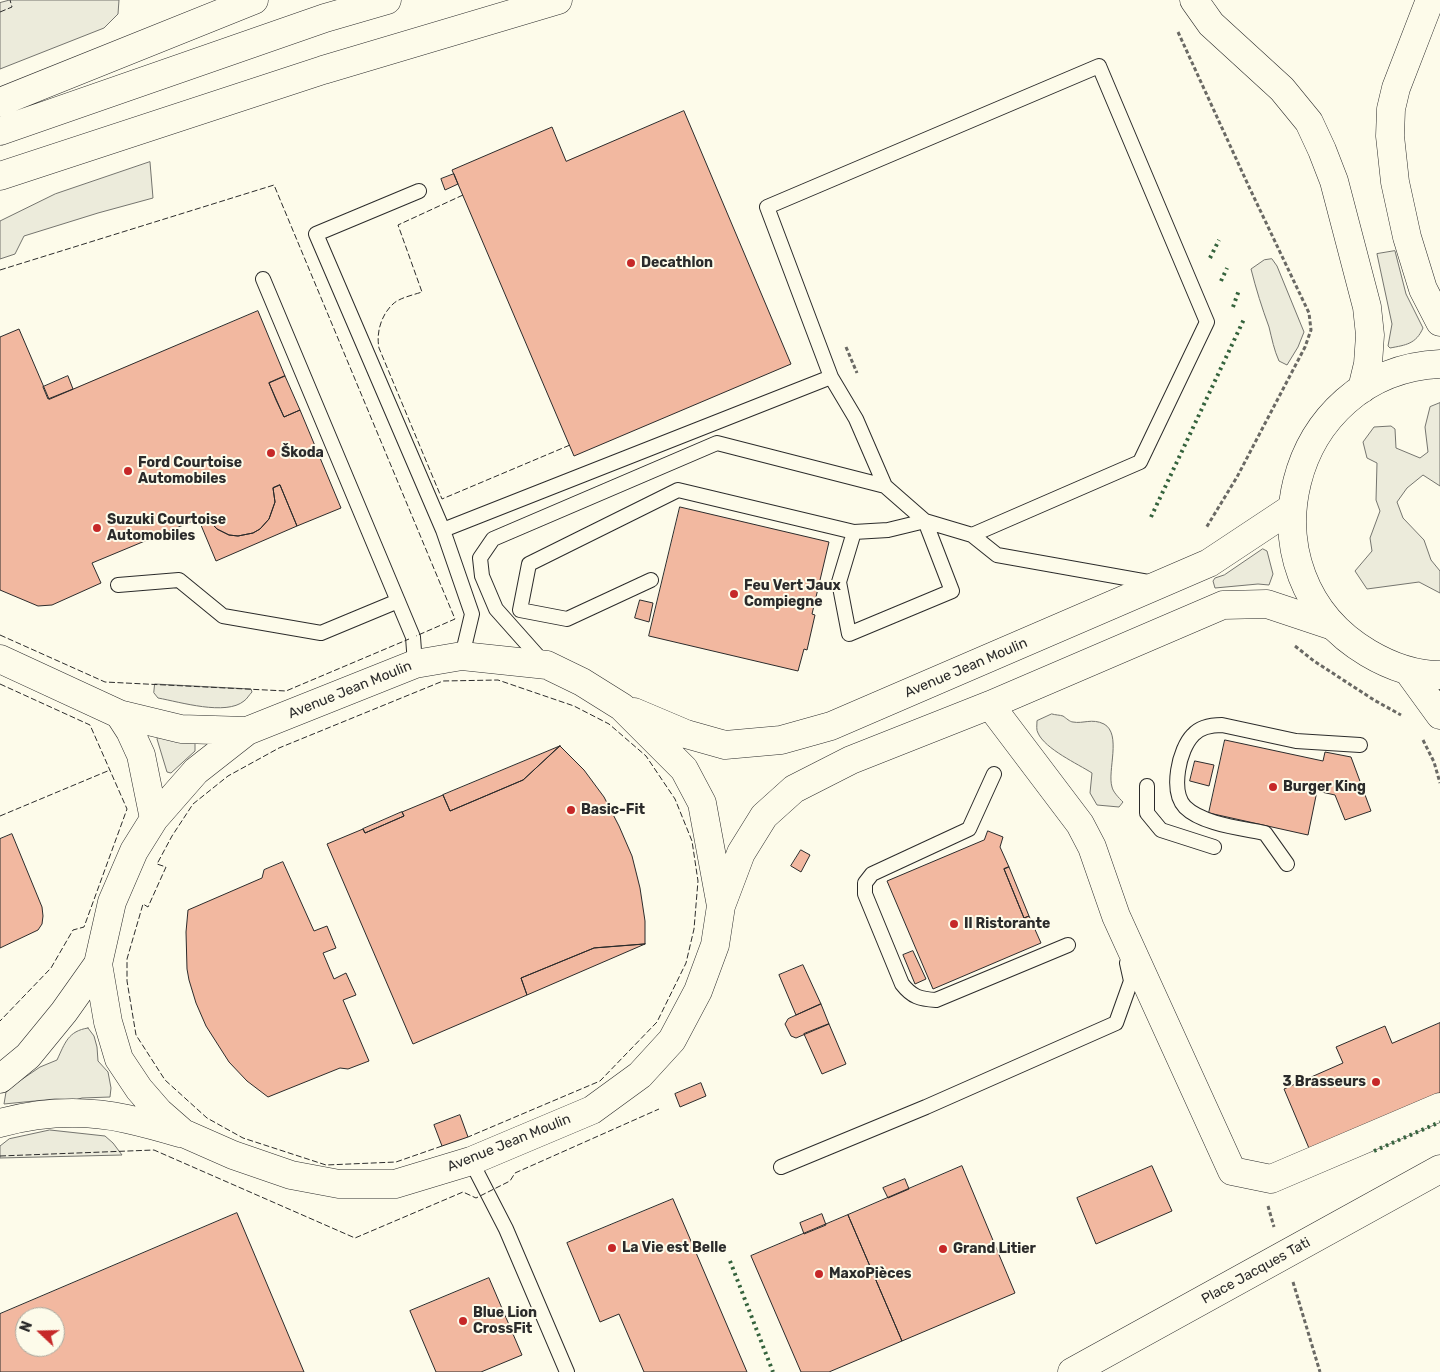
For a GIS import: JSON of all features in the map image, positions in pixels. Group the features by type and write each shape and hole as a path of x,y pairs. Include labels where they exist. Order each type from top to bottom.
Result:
{"street":[{"path":"0,102 254,0"},
{"path":"0,131 325,18 387,0"},
{"path":"0,176 323,70 558,0"},
{"path":"1194,0 1210,24 1282,89 1309,122 1322,150 1334,181 1367,307 1370,335 1368,364 1362,388"},
{"path":"1430,0 1396,88 1391,109 1390,136 1395,182 1407,237 1423,289 1440,322"},
{"path":"1440,364 1406,369 1383,377 1362,388 1340,406 1321,428 1306,453 1297,480 1292,508 1293,540 1300,571 1314,600 1333,626 1355,646 1380,661 1408,671 1440,675"},
{"name":"Avenue Jean Moulin","path":"184,1134 159,1112 139,1090 119,1060 108,1022 98,964 112,902 134,851 154,819 196,771 248,731 415,664 462,656 547,665 582,682 622,707 686,734 726,745 781,740 831,726 1210,563 1292,508"},
{"name":"Avenue Jean Moulin","path":"0,1123 25,1117 79,1113 126,1118 184,1134 233,1155 291,1175 339,1184 395,1184 471,1161 592,1110 640,1075 672,1040 698,991 714,945 721,906 741,852 764,816 794,789 851,760 990,705 1223,605 1267,604 1333,626"},
{"name":"Avenue Jean Moulin","path":"0,659 119,714 181,729 248,731"},
{"path":"1408,671 1440,715"},
{"path":"990,705 1080,824 1092,847 1116,916 1232,1171 1271,1179 1440,1107"},
{"name":"Avenue Jean Moulin","path":"622,707 684,769 702,802 721,906"},
{"path":"119,714 130,731 141,755 154,819"},
{"name":"Avenue Jean Moulin","path":"0,1079 28,1056 64,1012 98,964"},
{"name":"Place Jacques Tati","path":"1072,1372 1440,1169"}],"lane":[{"path":"972,535 1140,462 1207,322 1099,66 767,207 831,377 856,419 885,486 925,521 972,535 997,555 1160,584"},
{"path":"419,191 316,234 443,530 472,614 462,656"},
{"path":"263,279 413,637 415,664"},
{"path":"443,530 831,377"},
{"path":"547,665 496,609 482,576 480,558 493,539 717,443 885,486"},
{"path":"651,580 567,619 520,610 530,564 678,490 854,532 888,530 925,521"},
{"path":"854,532 839,582 848,634 952,591 925,521"},
{"path":"118,585 179,580 223,616 321,633 398,601"},
{"path":"1287,864 1265,833 1199,818 1184,805 1177,788 1178,769 1183,748 1194,733 1211,725 1222,725 1296,741 1360,745"},
{"path":"994,774 969,829 872,874 865,884 865,894 902,984 910,994 921,999 936,1000 1068,945"},
{"path":"1147,786 1148,813 1161,830 1214,847"},
{"path":"781,1167 926,1107 1116,1023 1131,981 1116,916"},
{"path":"471,1161 506,1230 567,1372"}],"path":[{"path":"1176,27 1309,313 1311,330 1305,347 1242,468 1205,529"},
{"path":"1292,643 1314,661 1374,700 1399,713 1404,719"},
{"path":"1422,736 1434,762 1440,783"}],"shaded area":[{"path":"10,0 119,0 118,14 104,28 0,69 0,3"},
{"path":"150,162 153,198 24,236 15,254 0,259 0,221 55,194"},
{"path":"1395,251 1406,294 1423,328 1414,341 1406,345 1390,348 1388,346 1392,324 1377,254"},
{"path":"1272,259 1277,266 1304,332 1298,347 1287,365 1279,361 1277,357 1251,269 1264,260"},
{"path":"1440,403 1440,486 1423,475 1407,488 1397,502 1403,518 1424,540 1431,560 1440,571 1440,593 1419,582 1367,589 1355,571 1372,551 1370,538 1380,511 1376,500 1377,463 1367,458 1363,442 1374,427 1391,426 1395,429 1396,448 1420,458 1428,452 1425,427 1430,407"},
{"path":"1263,549 1267,551 1273,574 1269,585 1258,584 1215,588 1213,581 1215,578 1224,575"},
{"path":"155,684 251,689 252,692 245,700 236,705 215,708 158,698 154,693"},
{"path":"1052,714 1063,716 1072,722 1100,722 1109,729 1113,744 1112,787 1116,795 1123,802 1119,807 1097,805 1090,793 1092,773 1054,750 1042,739 1037,730 1037,721"},
{"path":"162,735 195,743 195,751 171,773 167,772 157,739"},
{"path":"88,1028 94,1036 98,1061 108,1072 111,1088 110,1097 75,1100 55,1099 4,1104 6,1092 40,1067 57,1060 68,1039 76,1032"},
{"path":"50,1130 105,1136 122,1155 0,1158 0,1146 9,1139"}],"building":[{"path":"684,111 791,364 574,456 452,170 552,127 566,161"},
{"path":"454,174 458,184 445,190 441,179"},
{"path":"258,311 285,376 269,383 276,400 284,417 300,410 341,508 297,526 280,485 273,488 275,502 269,519 260,529 253,533 238,536 229,535 217,529 205,516 92,563 101,583 52,605 38,606 0,590 0,337 19,329 49,399"},
{"path":"68,376 73,389 48,399 43,387"},
{"path":"285,376 300,410 284,417 269,383"},
{"path":"280,485 297,526 216,561 198,518 205,516 217,529 229,535 238,536 253,533 260,529 269,519 275,502 273,488"},
{"path":"680,507 829,542 812,614 815,615 807,650 804,649 798,671 649,636"},
{"path":"640,600 653,603 649,622 635,618"},
{"path":"1225,740 1323,761 1325,752 1351,757 1371,811 1345,820 1335,795 1317,791 1308,835 1209,813"},
{"path":"560,746 584,770 604,797 632,856 640,888 645,921 645,944 594,948 521,978 527,995 413,1044 327,844 363,829 365,833 404,816 402,812 443,795 450,811 523,780"},
{"path":"560,746 523,780 450,811 443,795"},
{"path":"1195,761 1214,765 1209,786 1190,781"},
{"path":"402,812 404,816 365,833 363,829"},
{"path":"988,831 1003,837 1000,847 1009,867 1004,869 1024,918 1029,916 1041,943 933,989 887,881 984,840"},
{"path":"12,834 42,907 43,916 42,924 38,930 0,948 0,839"},
{"path":"801,850 810,855 801,872 791,866"},
{"path":"283,862 314,931 327,926 336,948 323,953 334,979 346,973 356,995 343,1000 369,1061 348,1069 340,1068 268,1097 247,1081 229,1062 206,1026 189,980 186,932 188,910 262,878 264,870"},
{"path":"1009,867 1029,916 1024,918 1004,869"},
{"path":"645,944 527,995 521,978 594,948"},
{"path":"913,951 926,979 915,984 903,955"},
{"path":"803,965 821,1004 796,1015 779,975"},
{"path":"821,1004 829,1024 796,1038 791,1036 785,1024 788,1019"},
{"path":"1440,1023 1440,1097 1311,1153 1284,1089 1343,1063 1336,1047 1385,1026 1392,1043"},
{"path":"829,1024 846,1064 822,1074 804,1034"},
{"path":"701,1083 706,1096 680,1107 675,1094"},
{"path":"460,1115 468,1137 442,1146 434,1125"},
{"path":"962,1166 1015,1293 902,1341 848,1215"},
{"path":"1152,1166 1172,1211 1096,1244 1077,1198"},
{"path":"905,1179 909,1189 888,1198 883,1188"},
{"path":"673,1199 747,1372 644,1372 619,1314 600,1322 567,1243"},
{"path":"237,1213 304,1372 0,1372 0,1314 15,1308 15,1357 65,1357 65,1307 16,1307"},
{"path":"822,1214 826,1225 804,1234 800,1223"},
{"path":"848,1215 902,1341 829,1372 801,1372 751,1256"},
{"path":"489,1278 522,1355 481,1372 436,1372 410,1311"}],"hedge":[{"path":"1210,258 1219,240"},
{"path":"1221,281 1227,268"},
{"path":"1233,307 1239,290"},
{"path":"1151,517 1245,317"},
{"path":"1374,1151 1440,1122"},
{"path":"730,1261 773,1372"}],"fence":[{"path":"0,12 12,7 10,0"},
{"path":"0,270 274,185 455,619 416,636"},
{"path":"463,195 398,225 422,292 402,298 393,304 385,313 380,324 378,336 379,348 442,499 570,445"},
{"path":"0,635 105,682 286,691 409,639"},
{"path":"442,1146 396,1162 326,1165 243,1138 207,1118 165,1080 136,1035 127,981 127,959 143,904 148,907 166,867 157,864 172,836 193,804 228,776 279,748 443,681 498,680 574,706 609,724 646,756 675,799 692,841 698,881 694,929 686,963 657,1022 600,1081 468,1137"},
{"path":"0,684 90,725 127,809 84,927 73,930 51,968 0,1021"},
{"path":"0,816 110,770"},
{"path":"0,1156 154,1150 355,1238 463,1192 476,1198 510,1181 515,1173 659,1109"}],"place":[{"name":"Decathlon","path":"631,263"},
{"name":"Škoda","path":"271,453"},
{"name":"Ford Courtoise Automobiles","path":"128,471"},
{"name":"Suzuki Courtoise Automobiles","path":"97,528"},
{"name":"Feu Vert Jaux Compiegne","path":"734,594"},
{"name":"Burger King","path":"1273,787"},
{"name":"Basic-Fit","path":"571,810"},
{"name":"Il Ristorante","path":"954,924"},
{"name":"3 Brasseurs","path":"1376,1082"},
{"name":"La Vie est Belle","path":"612,1248"},
{"name":"Grand Litier","path":"943,1249"},
{"name":"MaxoPièces","path":"819,1274"},
{"name":"Blue Lion CrossFit","path":"463,1321"}]}
